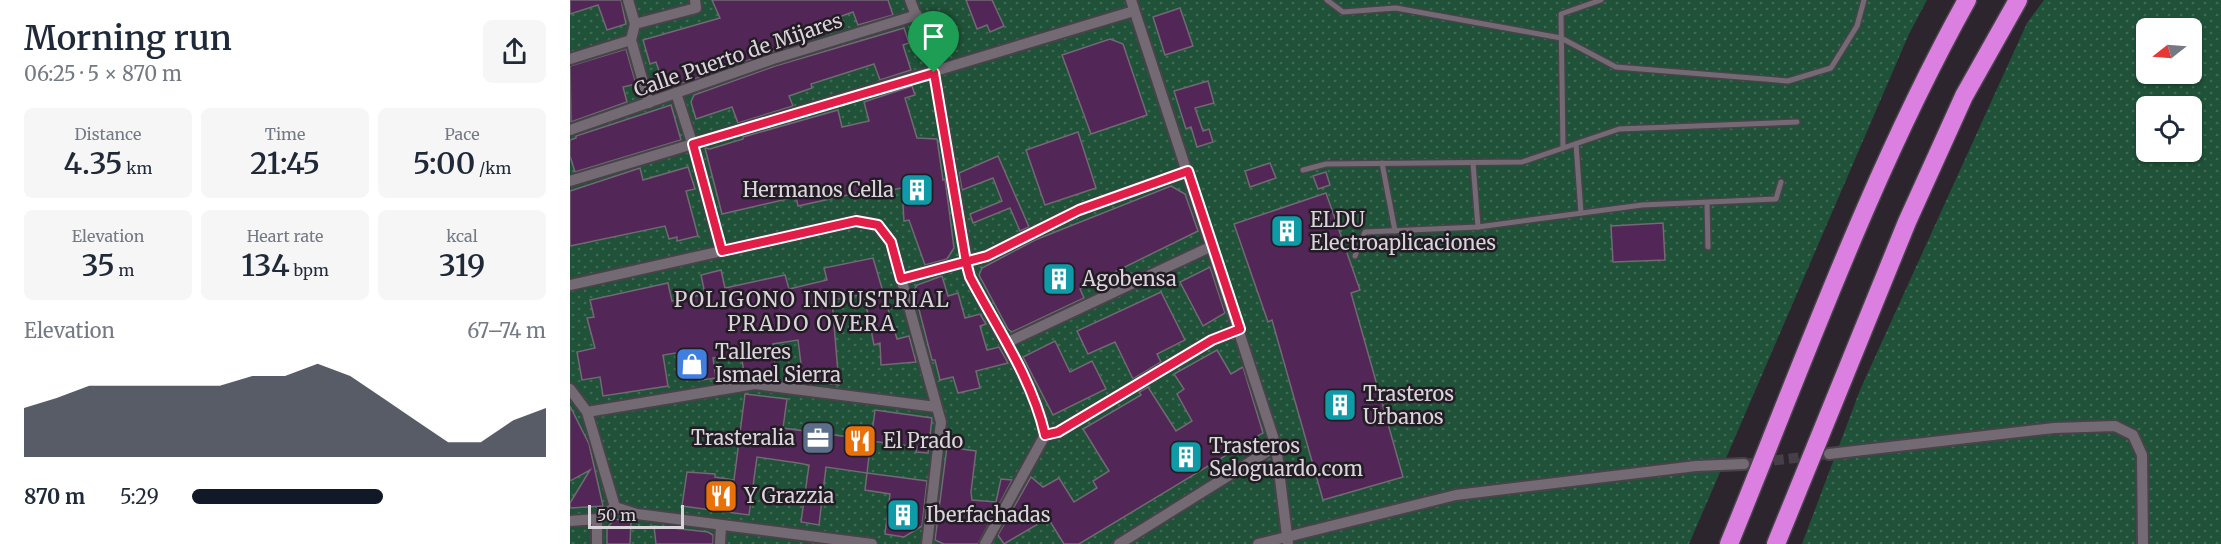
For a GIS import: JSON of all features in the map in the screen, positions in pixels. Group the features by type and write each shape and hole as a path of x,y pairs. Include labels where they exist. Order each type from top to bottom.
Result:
{"highway":[{"path":"1729,544 1862,218 1935,58 1967,0"},
{"path":"1776,544 1907,222 1964,96 2018,0"}],"street":[{"path":"628,0 634,24 631,40 649,103"},
{"path":"634,24 696,8 695,0"},
{"path":"910,0 931,54 970,277 1027,382 1040,413 1045,435 985,544"},
{"path":"1131,0 1240,329 1276,446 1288,540"},
{"path":"570,181 1134,11"},
{"name":"Calle Puerto de Mijares","path":"570,130 772,59 917,15"},
{"path":"570,60 631,40"},
{"path":"676,93 693,144 722,251"},
{"path":"901,279 987,256 1079,210 1188,171"},
{"path":"570,285 856,221 878,225 891,242 941,422 927,544"},
{"path":"1006,343 1212,246"},
{"path":"1045,435 1058,432 1212,340 1240,329"},
{"path":"586,412 755,384 936,407"},
{"path":"570,389 586,412 615,507"},
{"path":"1829,454 2054,428 2115,426 2133,435 2142,455 2143,544"},
{"path":"1119,544 1276,446"},
{"path":"1258,544 1288,540 1456,495 1695,466 1744,464"},
{"path":"570,521 597,519 615,507"},
{"path":"615,507 636,514 721,526 792,532 872,544"},
{"path":"597,519 597,544"},
{"path":"720,544 721,526"},
{"path":"791,544 792,532"}],"lane":[{"path":"1328,0 1344,12 1396,8 1561,38 1616,67 1788,81 1832,68 1857,26 1864,0"},
{"path":"1563,148 1561,14 1600,0"},
{"path":"1303,170 1326,164 1522,162 1619,129 1797,122"},
{"path":"1576,144 1581,213"},
{"path":"1382,163 1395,231"},
{"path":"1473,163 1478,227"},
{"path":"1355,256 1365,232 1478,227 1642,205 1776,199 1781,182"},
{"path":"1707,203 1708,248"}],"green space":[{"path":"570,0 1927,0 1909,34 1689,544 570,544"},
{"path":"2044,0 2221,0 2221,544 1802,544 1860,390 2027,23"}],"building":[{"path":"570,0 621,0 626,24 607,30 598,5 570,14"},
{"path":"712,0 888,0 893,15 858,25 853,12 785,35 789,46 665,89 656,62 650,64 643,40 720,18"},
{"path":"966,0 992,0 1004,26 990,32 987,25 977,29"},
{"path":"1180,8 1193,46 1165,55 1153,17"},
{"path":"904,28 909,43 903,45 911,70 880,80 874,64 811,84 812,88 789,96 793,106 738,123 732,107 696,119 691,102 694,95 775,66"},
{"path":"1110,39 1123,44 1147,115 1091,134 1062,55"},
{"path":"626,49 636,84 623,87 627,102 571,122 570,66"},
{"path":"1208,81 1214,103 1195,108 1203,131 1209,129 1213,142 1197,147 1191,127 1186,129 1174,91"},
{"path":"912,86 915,95 905,98 917,138 937,139 954,248 947,259 925,265 909,220 904,221 902,188 858,196 857,193 798,206 796,197 722,214 705,148 710,149 743,139 743,137 838,110 842,127 869,121 864,102"},
{"path":"671,105 681,140 575,172 570,156 570,140 576,136"},
{"path":"1078,132 1096,188 1045,205 1026,150"},
{"path":"998,156 1029,227 1020,231 1010,208 973,223 970,214 1002,201 993,178 962,190 959,173"},
{"path":"1270,163 1276,178 1250,187 1245,171"},
{"path":"688,167 695,189 686,191 698,236 677,241 677,237 669,239 665,226 570,246 570,191 640,168 643,180"},
{"path":"1326,172 1330,185 1318,189 1313,176"},
{"path":"1171,186 1185,194 1198,231 1080,289 1084,298 1012,332 1008,329 979,275 982,268 1035,240"},
{"path":"1326,193 1360,290 1351,293 1403,477 1323,500 1272,320 1268,322 1234,224"},
{"path":"1663,223 1665,260 1613,262 1611,226"},
{"path":"873,258 897,339 909,336 916,362 881,365 880,343 874,345 864,294 832,300 839,385 803,380 798,340 773,344 776,377 744,372 741,354 713,358 716,378 702,380 695,364 684,366 682,352 663,355 668,386 603,396 600,377 582,380 577,352 595,348 587,318 594,317 590,300 668,283 672,301 705,294 701,275 721,270 725,288 785,275 789,289 827,280 824,268"},
{"path":"1210,267 1225,313 1203,326 1180,282"},
{"path":"942,276 948,296 958,293 965,318 980,314 986,324 980,326 987,350 999,347 1008,363 976,371 980,388 958,393 953,377 940,380 935,360 932,360 914,290 917,285"},
{"path":"1161,292 1185,340 1157,354 1161,362 1133,379 1115,342 1088,354 1077,331"},
{"path":"1055,341 1070,372 1092,361 1106,389 1053,415 1023,357"},
{"path":"1217,350 1231,374 1243,367 1263,433 1079,544 1064,544 1048,518 1004,544 998,535 1031,477 1043,487 1059,478 1074,502 1097,488 1093,481 1109,471 1083,429 1141,395 1139,392 1148,387 1176,431 1192,421 1177,394 1184,389 1174,374"},
{"path":"745,394 787,399 783,428 871,440 867,473 826,467 819,525 801,522 809,465 757,457 749,515 682,506 687,472 715,474 715,477 734,480"},
{"path":"570,406 589,444 603,506 570,508 570,503 590,470 570,481"},
{"path":"875,410 932,418 928,453 916,452 917,447 871,441"},
{"path":"947,447 976,451 972,500 996,502 1001,479 1012,480 978,544 944,544 935,540"},
{"path":"867,473 927,481 922,526 904,537 885,534 890,494 865,490"},
{"path":"615,519 631,522 630,544 607,544 607,528"},
{"path":"654,526 708,532 713,535 713,544 656,544"}],"tunnel":[{"path":"1744,464 1829,454"}],"place":[{"name":"Hermanos Cella","path":"917,190"},
{"name":"ELDU Electroaplicaciones","path":"1287,231"},
{"name":"Agobensa","path":"1059,279"},
{"name":"Talleres Ismael Sierra","path":"692,364"},
{"name":"Trasteros Urbanos","path":"1340,405"},
{"name":"Trasteralia","path":"818,438"},
{"name":"El Prado","path":"860,441"},
{"name":"Trasteros Seloguardo.com","path":"1186,457"},
{"name":"Y Grazzia","path":"721,496"},
{"name":"Iberfachadas","path":"903,515"}],"district":[{"name":"POLIGONO INDUSTRIAL PRADO OVERA","path":"812,312"}],"route":[{"path":"934,73 693,144 722,251 856,221 878,225 891,242 901,279 966,262 987,256 1079,210 1188,171 1240,329 1212,340 1058,432 1045,435 1040,413 1027,382 970,277 966,262 934,73"}]}
